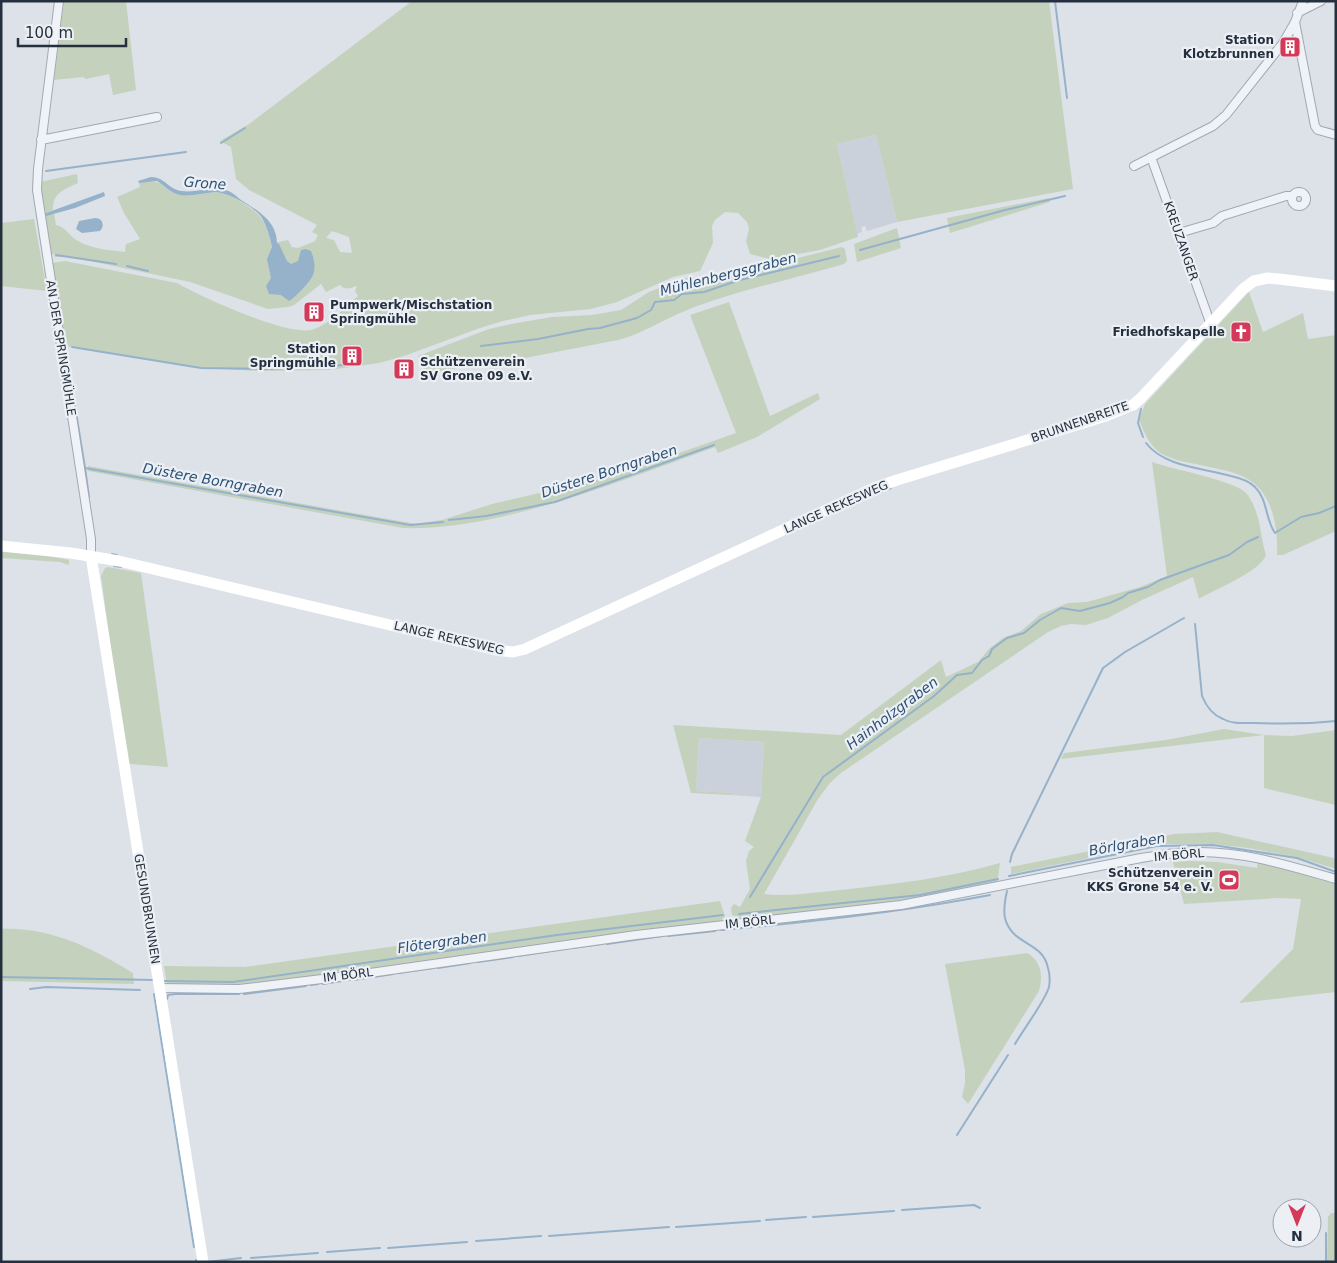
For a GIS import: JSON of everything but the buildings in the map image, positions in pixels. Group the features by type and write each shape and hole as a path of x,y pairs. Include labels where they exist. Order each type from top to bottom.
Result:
{"street":[{"name":"AN DER SPRINGMÜHLE","path":"59,1 37,178 38,202 91,539 91,556"},
{"path":"1134,166 1213,126 1226,115 1283,43 1303,1"},
{"path":"1297,13 1321,1"},
{"path":"1294,22 1315,126 1318,130 1336,136"},
{"path":"41,140 157,116"},
{"name":"KREUZANGER","path":"1151,157 1211,325"},
{"path":"1179,233 1213,224 1222,216 1286,196 1292,196"},
{"name":"BRUNNENBREITE","path":"897,480 1097,419 1127,408 1141,398 1243,289 1254,281 1268,278 1336,286"},
{"name":"LANGE REKESWEG","path":"1,546 119,561 496,650 513,652 525,649 874,488 897,480"},
{"name":"GESUNDBRUNNEN","path":"91,556 203,1262"},
{"name":"IM BÖRL","path":"159,988 239,989 363,974 636,934 901,905 1176,853 1208,852 1260,858 1336,880"}],"shaded area":[{"path":"876,135 897,222 867,231 865,226 861,227 862,232 857,234 837,144"},
{"path":"699,738 764,742 761,797 696,791"}],"green space":[{"path":"64,1 126,1 136,90 113,95 109,74 86,79 83,77 54,80"},
{"path":"412,1 1049,1 1073,189 897,222 876,135 837,144 858,237 820,250 770,259 750,254 746,241 749,229 747,222 738,213 725,212 715,220 712,226 713,243 700,271 673,277 617,302 591,309 530,315 503,321 404,356 379,363 329,370 261,371 201,368 65,346 52,263 65,261 177,283 243,314 282,327 299,330 311,330 323,325 358,296 355,291 357,286 346,288 340,285 326,292 321,284 294,305 268,309 190,282 71,257 55,257 54,254 50,254 40,182 77,174 78,183 60,192 53,204 53,210 46,213 46,215 54,213 56,225 83,244 125,252 126,244 140,239 124,213 117,197 140,187 139,183 148,182 159,183 169,191 181,195 217,192 231,196 259,215 267,228 272,247 274,243 288,240 292,247 298,248 315,241 318,235 312,232 317,225 249,190 236,179 231,147 220,141 249,124","holes":["332,231 349,237 352,253 340,252 334,240 326,238"]},
{"path":"1049,198 1050,202 950,233 947,218"},
{"path":"34,219 47,291 1,286 1,223"},
{"path":"897,228 901,248 857,262 854,244"},
{"path":"842,247 845,249 847,261 844,264 744,291 704,304 618,340 499,363 480,364 424,374 422,359 418,356 489,329 511,324 552,317 592,315 621,310 649,292 686,278 710,277 722,272 794,259"},
{"path":"1249,292 1263,332 1303,313 1308,339 1336,335 1336,531 1283,555 1277,555 1275,522 1272,511 1262,491 1254,483 1244,477 1220,469 1182,461 1159,452 1144,433 1139,419 1145,404"},
{"path":"729,302 770,416 818,393 820,399 757,437 718,453 715,447 610,485 529,510 465,524 428,528 403,528 88,471 88,466 416,524 442,520 492,504 614,476 736,433 690,315"},
{"path":"1152,462 1227,483 1245,492 1253,504 1259,520 1266,555 1262,561 1246,574 1199,599 1193,577 1108,618 1086,625 1071,624 1061,626 1048,632 841,773 830,783 818,799 764,894 802,894 901,883 961,873 1000,863 997,885 949,896 743,920 732,915 731,908 734,904 740,907 750,889 746,861 749,851 754,847 745,841 761,797 764,742 699,738 696,791 732,793 731,795 691,793 673,725 841,735 941,660 946,677 978,662 990,648 1003,638 1021,631 1041,614 1068,603 1087,602 1140,587 1167,576"},
{"path":"1,550 69,560 69,565 60,562 1,558"},
{"path":"105,568 141,573 168,767 130,764 126,757 101,576"},
{"path":"1224,729 1264,735 1061,759 1064,753 1166,740"},
{"path":"1336,730 1336,805 1264,788 1264,735 1292,736"},
{"path":"1217,832 1334,858 1336,859 1336,869 1297,857 1248,848 1214,844 1157,844 1011,874 1011,867 1174,834"},
{"path":"1258,861 1286,867 1336,883 1336,992 1239,1003 1293,949 1301,899 1278,898 1184,904 1173,862 1217,862 1257,868"},
{"path":"720,901 725,916 720,922 232,987 167,984 164,966 245,967"},
{"path":"1,929 37,932 54,935 70,941 102,955 133,973 134,984 1,981"},
{"path":"1027,953 1036,960 1040,970 1039,991 968,1104 962,1097 965,1070 945,964"},
{"path":"1331,1213 1336,1213 1336,1262 1327,1262 1328,1217"}],"water":[{"path":"151,177 160,179 182,191 216,189 232,193 259,212 270,222 274,228 277,243 287,261 291,264 298,261 301,250 311,251 314,260 312,278 289,301 281,295 269,294 266,286 271,278 267,259 272,247 262,218 253,209 240,201 220,193 180,195 170,191 157,181 139,183 138,181"},
{"path":"104,192 105,196 75,208 46,216 46,213"},
{"path":"100,219 102,223 100,231 82,233 76,229 79,221"}],"waterway":[{"path":"1055,1 1067,98"},
{"path":"221,143 245,128"},
{"path":"46,171 186,152"},
{"name":"Mühlenbergsgraben","path":"860,250 1005,210 1065,196"},
{"path":"56,255 116,264"},
{"name":"Mühlenbergsgraben","path":"481,346 538,339 600,328 637,318 651,310 655,302 674,300 682,294 704,292 740,280 839,256"},
{"path":"127,266 148,271"},
{"name":"Mühlenbergsgraben","path":"72,347 201,368 275,369 344,365"},
{"name":"Düstere Borngraben","path":"68,363 85,468 410,525 443,522"},
{"path":"1141,409 1138,423 1143,437"},
{"path":"1146,443 1154,451 1174,462 1220,473 1250,483 1259,492 1269,522 1275,533 1301,517 1319,513 1336,506"},
{"name":"Düstere Borngraben","path":"449,520 486,516 555,502 714,445"},
{"path":"85,468 89,497"},
{"path":"870,496 891,488"},
{"name":"Hainholzgraben","path":"750,897 823,777 934,696 957,675 972,673 982,660 989,656 992,649 1007,638 1024,633 1040,620 1061,608 1080,611 1110,603 1128,593 1148,587 1160,580 1229,555 1247,542 1258,537"},
{"path":"112,554 117,555"},
{"path":"114,566 121,567"},
{"path":"1010,862 1012,854 1103,668 1125,652 1184,618"},
{"path":"1195,624 1202,696 1213,713 1226,721 1238,723 1295,724 1336,721"},
{"name":"Börlgraben","path":"1009,876 1157,846 1213,845 1297,858 1336,872"},
{"name":"Börlgraben","path":"739,914 920,895 998,879"},
{"path":"1007,891 1004,911 1009,927 1014,934 1034,948 1045,959 1050,978 1047,993 1015,1044"},
{"path":"721,930 856,916 924,907 990,895"},
{"name":"Flötergraben","path":"164,981 233,982 557,935 723,915"},
{"path":"668,936 715,931"},
{"path":"607,944 662,936"},
{"path":"572,948 601,944"},
{"path":"518,956 564,949"},
{"path":"478,962 513,957"},
{"path":"438,968 470,963"},
{"path":"398,973 433,968"},
{"path":"354,980 393,974"},
{"name":"Flötergraben","path":"1,977 154,980"},
{"path":"323,984 348,980"},
{"path":"311,985 318,984"},
{"path":"244,994 306,986"},
{"path":"30,989 46,987 140,990"},
{"path":"154,994 194,1247"},
{"path":"167,999 168,995 175,994 239,994"},
{"path":"957,1135 1008,1055"},
{"path":"902,1210 974,1205 980,1208"},
{"path":"813,1217 894,1211"},
{"path":"766,1220 806,1217"},
{"path":"676,1227 760,1221"},
{"path":"549,1236 669,1227"},
{"path":"1326,1233 1326,1262"},
{"path":"476,1241 541,1236"},
{"path":"388,1248 467,1242"},
{"path":"327,1252 380,1248"},
{"path":"251,1258 318,1253"},
{"path":"208,1262 241,1258"}],"place":[{"name":"Station Klotzbrunnen","path":"1290,47"},
{"name":"Pumpwerk/Mischstation Springmühle","path":"314,312"},
{"name":"Friedhofskapelle","path":"1241,332"},
{"name":"Station Springmühle","path":"352,356"},
{"name":"Schützenverein SV Grone 09 e.V.","path":"404,369"},
{"name":"Schützenverein KKS Grone 54 e. V.","path":"1229,880"}],"water label":[{"name":"Grone","path":"205,183"}]}
